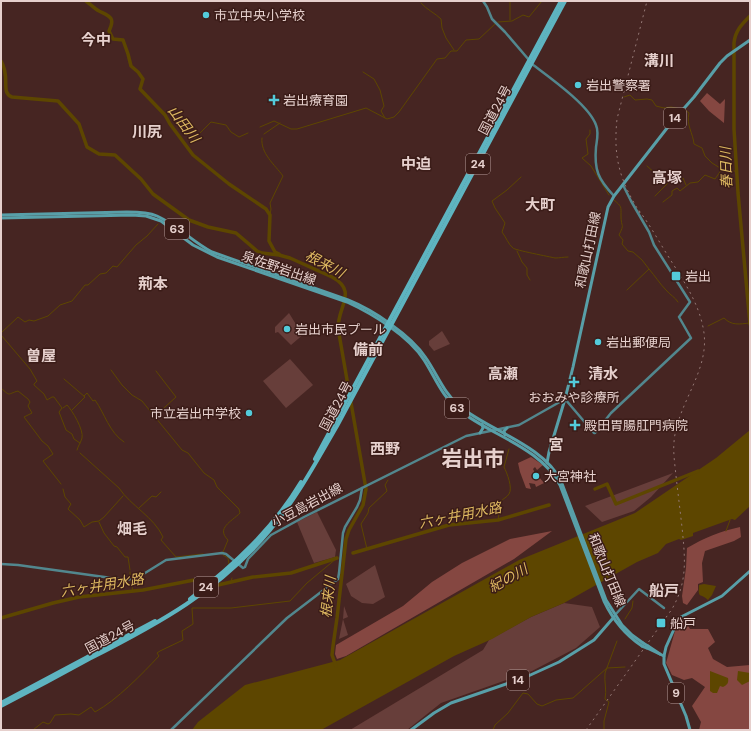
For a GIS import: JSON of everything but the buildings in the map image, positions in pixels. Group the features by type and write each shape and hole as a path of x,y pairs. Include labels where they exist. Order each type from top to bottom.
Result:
{"highway":[{"name":"国道24号","path":"1,706 131,638 171,615 207,590 269,531 289,505 315,465 347,402 530,62 561,1"},
{"name":"国道24号","path":"530,62 565,1"},
{"name":"国道24号","path":"1,703 171,612 187,602 237,563"}],"main road":[{"path":"483,1 492,19 530,62 576,100 594,120 597,132 596,168 601,180 614,196"},
{"name":"和歌山打田線","path":"411,730 434,713 451,703 526,677 559,662 594,640 614,617 611,613 557,472 547,464 549,452 566,399 608,207 622,185 720,63 750,40"},
{"path":"566,399 595,433 611,413 691,338 679,317 690,302 654,245 649,232 622,185"},
{"name":"泉佐野岩出線","path":"1,216 127,212 148,214 168,222 212,252 347,301 388,325 413,342 426,357 454,402 464,411 547,464"},
{"name":"泉佐野岩出線","path":"388,325 409,343 424,359 443,392 452,404 461,412 505,435 547,464"},
{"name":"小豆島岩出線","path":"237,563 243,568 245,567 248,559 271,535 460,439 480,432 519,425 566,399"},
{"path":"480,432 483,428 482,424"},
{"path":"505,435 504,431 507,428"},
{"name":"小豆島岩出線","path":"170,730 287,618 338,579 345,526 357,507 362,488"},
{"path":"1,564 126,580 137,578 162,562 180,558 222,553 226,554 237,563"},
{"path":"664,608 639,589 614,617 627,631 643,644 664,656 675,627 681,617 722,596 750,571"},
{"name":"9","path":"664,656 664,664 686,716 690,730"}],"shaded area":[{"path":"707,93 720,104 725,99 724,123 709,111 700,101"},
{"name":"岩出市民プール","path":"289,313 297,326 305,333 291,345 278,332 275,333 275,327"},
{"path":"442,331 450,344 434,351 429,345 429,341"},
{"path":"290,359 313,385 286,408 263,381"},
{"path":"531,457 543,465 537,470 535,467 533,469 536,475 534,476 539,477 544,483 536,487 535,484 529,483 531,489 526,488 518,463"},
{"path":"673,473 651,497 634,511 602,522 585,506"},
{"path":"317,512 336,550 335,557 314,563 297,522"},
{"path":"740,527 741,537 705,551 702,563 703,582 698,584 698,590 687,605 683,603 682,596 687,548 713,535"},
{"path":"552,531 514,559 346,656 337,659 335,654 336,645 403,606 432,582 462,563 510,539"},
{"path":"375,565 385,597 373,604 362,603 351,596 346,584"},
{"path":"564,603 592,607 600,627 576,648 532,671 441,703 407,730 350,730 483,650 489,640 531,617"},
{"path":"344,606 348,617 343,619"},
{"path":"684,618 690,629 708,629 715,642 708,648 713,659 727,667 750,665 750,730 699,730 701,722 692,706 705,687 692,678 684,680 672,675 666,663 675,631 678,624"},
{"path":"343,619 348,635 339,639"}],"water":[{"name":"紀の川","path":"750,430 750,506 735,520 732,519 693,533 693,536 666,544 658,553 637,562 564,603 531,617 492,639 454,656 321,730 192,730 198,722 245,685 340,660 519,560 635,513 716,458"},
{"path":"704,584 716,586 708,600 699,594 699,585"},
{"path":"710,671 728,678 727,684 723,687 720,686 717,693 710,691"},
{"path":"738,671 750,673 750,681 742,685 737,680"}],"waterway":[{"name":"山田川","path":"86,1 97,10 106,14 112,20 109,31 113,39 123,40 131,66 143,79 140,89 165,115 193,155 229,184 266,209 270,215 269,241 275,252 279,254"},
{"path":"510,1 510,20"},
{"path":"498,22 512,21 523,15 529,17 542,1"},
{"path":"421,3 441,19 442,28 446,38 454,50"},
{"name":"春日川","path":"750,16 737,31 734,43 734,129 738,193 750,324"},
{"path":"260,127 274,121 291,129 297,129 366,108 387,119 394,117 437,59 445,58 451,51 457,51 466,40 479,39 495,24"},
{"name":"根来川","path":"1,61 4,67 8,95 12,97 58,101 79,124 87,147 99,154 115,155 141,179 153,194 189,220 208,227 236,233 257,251 290,258 332,277 340,282 344,288 345,300 338,328 366,489 363,505 349,530 346,539 332,655 336,666"},
{"path":"363,72 374,79 380,90 384,106 381,111 385,118"},
{"path":"624,97 630,95 635,100 652,100 656,106 681,109"},
{"path":"685,110 689,113 688,121 694,144 702,148 705,156 712,163 725,171 736,171"},
{"path":"192,141 211,122 226,125 231,132 239,137 248,133"},
{"path":"264,134 280,123"},
{"path":"590,130 590,134 586,139 588,154 582,158 591,166 609,195"},
{"path":"262,138 263,149 283,176 270,203 270,215"},
{"path":"647,166 656,174 654,177 659,179 661,176 668,180"},
{"path":"663,202 672,195 672,191 677,188 680,191 690,183 698,182 705,175 715,179 722,169"},
{"path":"655,196 668,183 672,174 683,178 686,185"},
{"path":"521,177 492,201 505,223 502,232 510,245 515,249 555,258 568,257"},
{"path":"614,200 621,208 622,227 619,235 623,240 622,244 628,251 633,252 642,260 649,269"},
{"path":"1,333 18,317 25,322 29,320 34,321 48,316 60,305 72,301 85,285 88,285 100,274 106,273 113,266 117,267 136,245 158,224"},
{"path":"517,251 522,262 527,268 527,275 530,280"},
{"path":"627,290 649,269 664,288 678,302"},
{"path":"708,326 724,318 733,323 750,323"},
{"path":"1,335 30,369 37,381 34,385 44,394 47,400 54,397 62,408 59,412 66,430 80,443"},
{"path":"111,370 122,385 132,395 142,401 182,450 188,453 204,473 214,480 217,487 239,509 240,513 229,522 224,529 225,536 228,540 223,552"},
{"path":"155,416 176,397 156,371"},
{"path":"64,379 85,397 72,410"},
{"path":"1,388 9,394 18,391 30,402 28,406 32,413 24,417 53,454 43,461 61,484"},
{"path":"84,396 87,393 93,401 95,400 111,428 124,442"},
{"path":"63,408 67,405 77,420 81,430 82,438 77,450"},
{"path":"498,520 501,501 510,491 509,480 504,467 509,449"},
{"path":"80,453 119,488 154,523 163,537 161,540 176,557 203,554"},
{"name":"六ヶ井用水路","path":"595,489 607,484 616,504 698,471"},
{"path":"367,549 361,524 368,513 369,508 387,491 385,485 388,480"},
{"path":"63,489 65,497 71,504 68,509 80,520 84,527 92,522 99,521 123,496"},
{"path":"139,508 152,496 156,497 161,492"},
{"name":"六ヶ井用水路","path":"353,553 449,525 498,520 549,505"},
{"path":"726,531 730,520"},
{"path":"99,522 104,533 114,546 117,547 125,557 128,557 130,570"},
{"path":"223,555 228,558 229,564"},
{"path":"33,730 43,722 48,724 50,723 55,715 79,715 91,707 95,712 112,701 159,656 157,653 183,640 182,631 193,624 192,608 231,608 290,601 307,583 337,558"},
{"name":"六ヶ井用水路","path":"218,585 253,577 291,573 337,558"},
{"path":"130,572 130,578"},
{"name":"六ヶ井用水路","path":"231,582 232,578"},
{"name":"六ヶ井用水路","path":"1,618 79,597 143,590 194,580 206,583"},
{"path":"131,581 133,592"},
{"path":"625,619 632,608 633,601"},
{"path":"604,730 604,721 609,702 605,699 605,673 617,641"},
{"path":"493,730 495,725 508,713 523,693 528,694 537,704 542,706 556,700 573,698 607,668 625,667"}],"railway":[{"path":"640,213 627,190 623,179 617,158 616,133 617,119 647,1"},
{"path":"586,730 672,609 681,589 684,569 684,549 674,459 674,442 676,428 702,361 704,333 695,302 637,208"}],"place":[{"name":"市立中央小学校","path":"206,15"},
{"name":"岩出警察署","path":"578,85"},
{"name":"岩出療育園","path":"274,100"},
{"name":"岩出","path":"676,276"},
{"name":"岩出市民プール","path":"287,329"},
{"name":"岩出郵便局","path":"598,342"},
{"name":"おおみや診療所","path":"574,382"},
{"name":"市立岩出中学校","path":"249,413"},
{"name":"殿田胃腸肛門病院","path":"575,425"},
{"name":"大宮神社","path":"536,476"},
{"name":"船戸","path":"661,623"}],"district":[{"name":"今中","path":"96,40"},
{"name":"溝川","path":"659,61"},
{"name":"川尻","path":"147,132"},
{"name":"中迫","path":"416,164"},
{"name":"高塚","path":"667,178"},
{"name":"大町","path":"540,205"},
{"name":"荊本","path":"153,284"},
{"name":"備前","path":"368,350"},
{"name":"曽屋","path":"41,356"},
{"name":"高瀬","path":"503,374"},
{"name":"清水","path":"603,374"},
{"name":"宮","path":"556,445"},
{"name":"西野","path":"385,449"},
{"name":"岩出市","path":"473,459"},
{"name":"畑毛","path":"132,529"},
{"name":"船戸","path":"664,591"}]}
